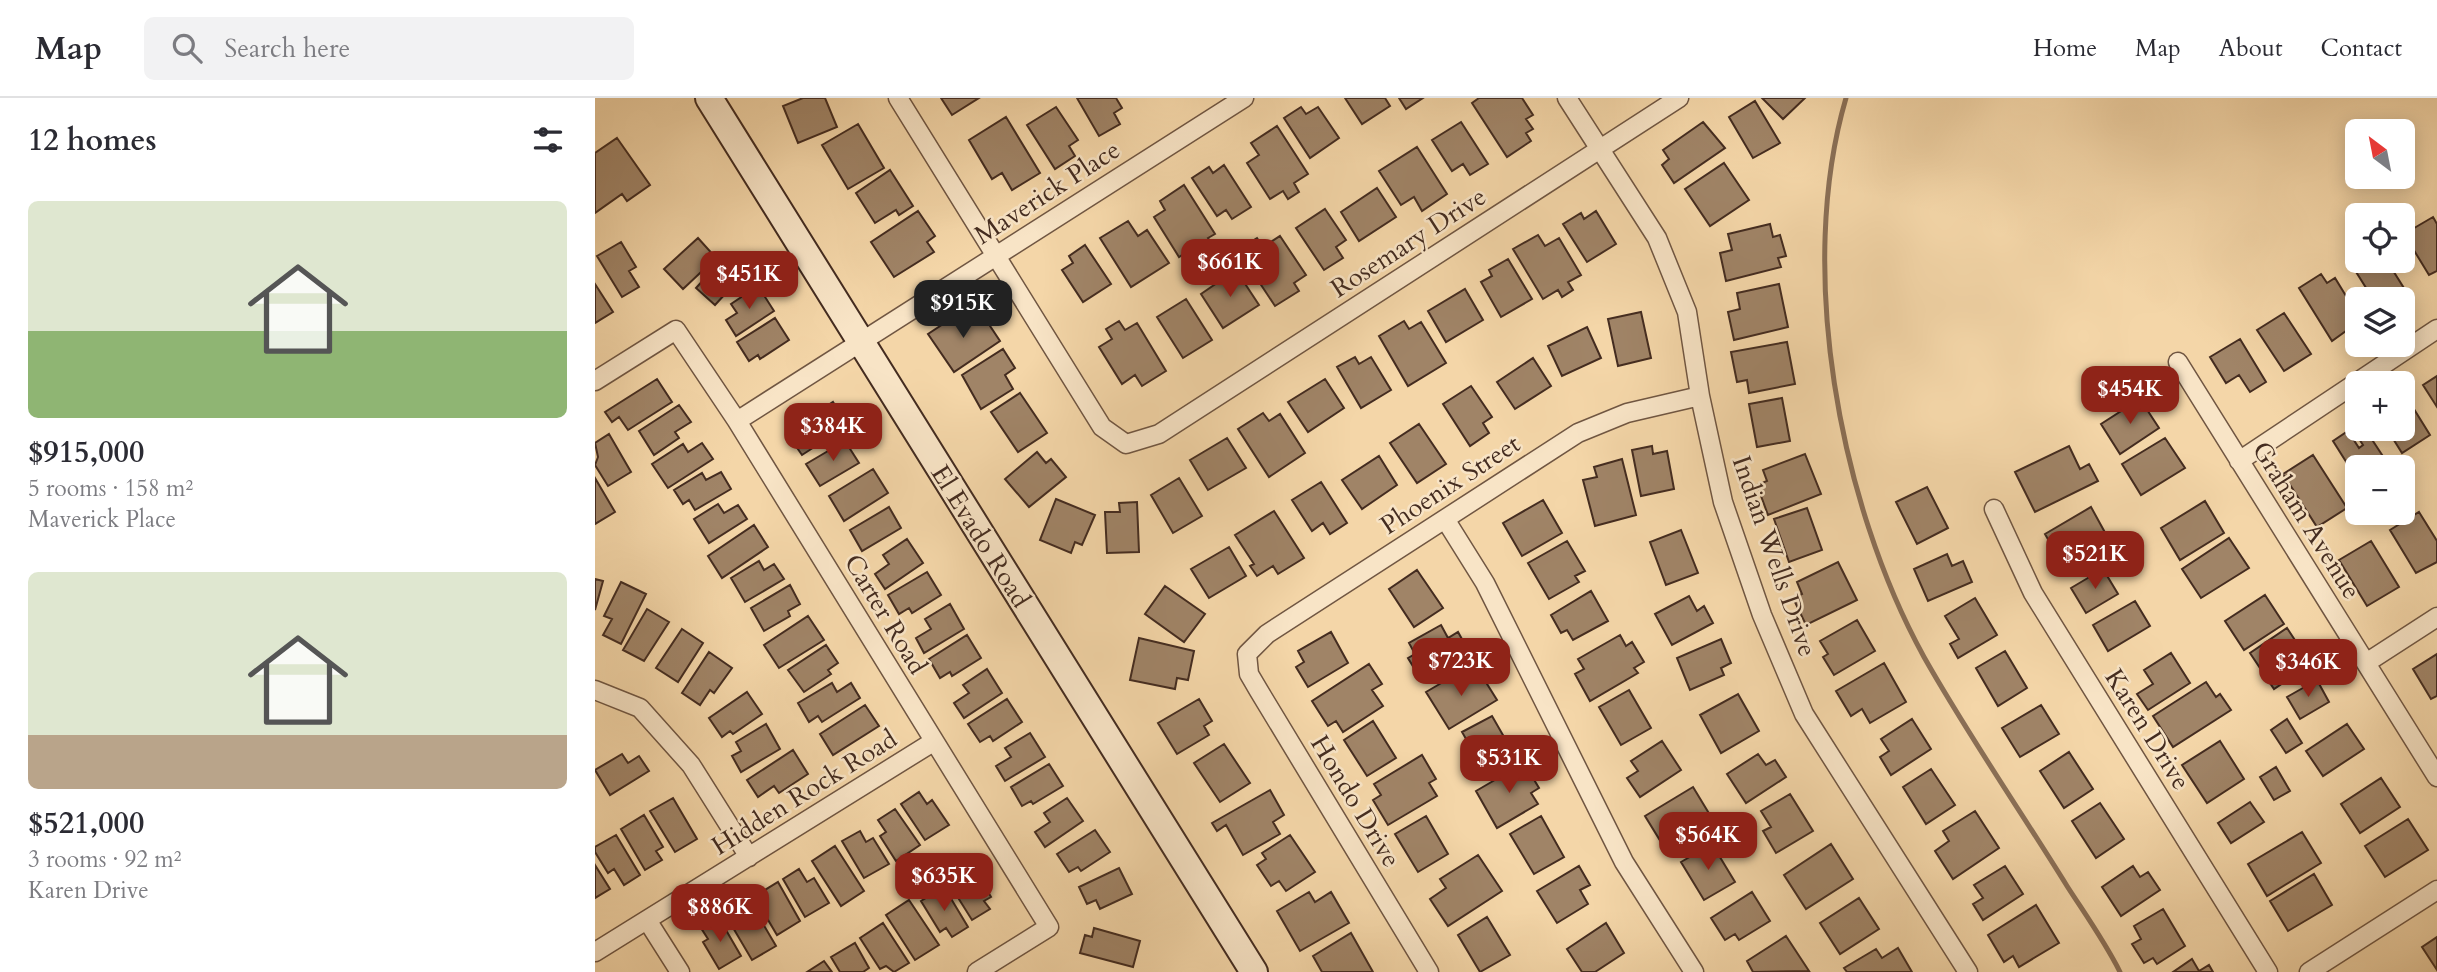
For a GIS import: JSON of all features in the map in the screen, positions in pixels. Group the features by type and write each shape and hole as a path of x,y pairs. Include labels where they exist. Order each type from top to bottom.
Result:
{"main road":[{"name":"El Evado Road","path":"709,98 1254,972"}],"street":[{"path":"898,98 994,257"},
{"name":"Maverick Place","path":"737,421 1244,98"},
{"name":"Indian Wells Drive","path":"1567,98 1657,238 1687,312 1700,396 1723,502 1762,615 1804,714 1968,972"},
{"name":"Rosemary Drive","path":"994,257 1102,427 1126,444 1159,434 1679,98"},
{"path":"2239,461 2437,329"},
{"name":"Carter Road","path":"595,381 676,330 737,421 1049,927 977,972"},
{"name":"Graham Avenue","path":"2178,362 2437,777"},
{"name":"Phoenix Street","path":"1247,654 1267,634 1578,433 1627,413 1700,396"},
{"name":"Karen Drive","path":"1994,509 2033,593 2268,972"},
{"path":"1445,519 1485,583 1624,862 1694,972"},
{"path":"2365,663 2437,617"},
{"name":"Hondo Drive","path":"1247,654 1249,674 1429,972"},
{"path":"595,690 640,708 691,765 749,857"},
{"name":"Hidden Rock Road","path":"595,952 933,742"},
{"path":"2309,972 2437,890"},
{"path":"647,920 680,972"}],"building":[{"path":"803,98 825,98 837,127 798,143 783,106"},
{"path":"941,98 979,98 952,115"},
{"path":"1077,98 1116,98 1122,108 1114,113 1120,124 1099,136"},
{"path":"1345,98 1385,98 1390,106 1362,124"},
{"path":"1399,98 1423,98 1406,109"},
{"path":"1479,98 1522,98 1533,115 1526,119 1533,129 1526,133 1531,141 1507,157 1472,103"},
{"path":"1762,98 1805,98 1783,119"},
{"path":"1755,101 1780,143 1753,158 1729,117"},
{"path":"1056,107 1078,140 1069,146 1075,156 1055,169 1027,125"},
{"path":"1301,107 1306,114 1318,107 1339,138 1310,158 1284,118"},
{"path":"1006,117 1040,173 1012,190 1002,173 992,179 969,140"},
{"path":"1461,122 1488,164 1470,175 1463,164 1452,171 1432,140"},
{"path":"1703,122 1725,148 1674,183 1662,165 1669,159 1663,150"},
{"path":"858,124 884,168 848,189 822,145"},
{"path":"1277,126 1308,174 1294,183 1299,192 1288,199 1283,191 1270,199 1247,163 1259,155 1251,143"},
{"path":"617,138 650,185 627,201 622,194 595,213 595,153"},
{"path":"1417,147 1447,194 1422,211 1414,197 1401,205 1379,171"},
{"path":"1724,163 1749,200 1710,226 1685,189"},
{"path":"1224,165 1251,207 1232,219 1226,210 1217,216 1192,178 1209,167 1213,173"},
{"path":"890,170 913,206 899,215 896,210 875,223 856,193"},
{"path":"1184,185 1215,234 1208,238 1213,246 1195,257 1190,250 1179,257 1154,217 1165,210 1160,201"},
{"path":"1377,188 1396,217 1359,241 1341,212"},
{"path":"1325,209 1346,240 1336,247 1343,258 1324,270 1296,228"},
{"path":"918,211 935,236 927,242 934,252 894,277 871,242"},
{"path":"1596,211 1616,244 1587,262 1563,224 1581,213 1584,219"},
{"path":"2433,217 2437,224 2437,271 2429,275 2415,252 2415,228"},
{"path":"1128,221 1138,236 1147,230 1169,263 1131,287 1100,238"},
{"path":"1770,224 1773,237 1780,235 1786,256 1778,258 1781,267 1726,281 1720,253 1732,250 1728,234"},
{"path":"1538,235 1545,246 1559,238 1581,275 1568,282 1573,290 1562,297 1558,290 1543,299 1513,249"},
{"path":"1280,236 1306,275 1294,283 1299,291 1275,306 1238,250 1257,238 1263,247"},
{"path":"698,238 716,258 683,289 664,269"},
{"path":"621,242 636,267 629,271 639,287 622,297 597,256"},
{"path":"1085,245 1111,284 1083,302 1062,270 1073,263 1069,256"},
{"path":"728,253 747,270 715,305 696,288"},
{"path":"1508,259 1532,299 1501,317 1481,282 1492,276 1489,270"},
{"path":"1236,270 1259,305 1223,328 1201,294"},
{"path":"2357,273 2394,273 2403,287 2366,287"},
{"path":"2321,274 2327,283 2335,278 2345,294 2345,332 2332,341 2299,288"},
{"path":"595,284 613,312 595,323"},
{"path":"1779,284 1788,327 1734,340 1728,312 1740,309 1737,293"},
{"path":"758,286 774,311 736,336 726,320 737,313 731,304"},
{"path":"1465,289 1483,320 1446,342 1428,311"},
{"path":"1186,299 1212,340 1183,358 1157,317"},
{"path":"1641,312 1651,358 1618,366 1608,319"},
{"path":"960,313 967,324 982,314 1000,341 954,372 928,334"},
{"path":"2284,313 2311,354 2284,371 2257,330"},
{"path":"775,318 789,340 760,359 758,355 749,361 737,342"},
{"path":"1119,321 1125,330 1137,323 1166,371 1142,386 1135,375 1122,384 1099,347 1112,339 1106,329"},
{"path":"1404,321 1409,329 1421,322 1446,363 1408,386 1379,336"},
{"path":"1587,327 1601,358 1562,376 1548,346"},
{"path":"2240,339 2266,382 2250,392 2239,375 2226,383 2210,357"},
{"path":"1787,342 1795,384 1749,393 1747,380 1737,382 1731,352"},
{"path":"1003,349 1015,368 1005,375 1013,389 981,409 962,375"},
{"path":"1355,357 1359,364 1371,357 1391,390 1361,408 1337,367"},
{"path":"1533,358 1551,386 1515,409 1497,382"},
{"path":"2437,376 2437,407 2423,385"},
{"path":"657,379 672,402 628,430 619,417 612,422 605,412"},
{"path":"1325,379 1344,408 1308,432 1288,402"},
{"path":"1471,386 1492,417 1483,423 1489,433 1470,446 1443,404"},
{"path":"1020,393 1047,433 1018,452 991,412"},
{"path":"1782,398 1790,441 1757,447 1749,404"},
{"path":"2140,399 2159,428 2120,454 2101,424"},
{"path":"833,402 848,425 802,455 791,439 808,428 804,421"},
{"path":"679,405 691,422 675,432 679,438 654,455 639,431"},
{"path":"2415,411 2430,435 2402,453 2394,441 2415,441"},
{"path":"1263,413 1269,421 1280,414 1305,453 1269,477 1238,429"},
{"path":"1419,424 1446,464 1417,483 1390,443"},
{"path":"2345,433 2345,441 2354,441 2359,448 2363,445 2360,441 2373,441 2382,455 2345,455 2345,460 2333,441"},
{"path":"609,434 631,472 608,486 595,465 598,457 595,443"},
{"path":"1227,438 1246,468 1208,490 1190,460"},
{"path":"2165,438 2185,468 2141,495 2122,464"},
{"path":"845,441 859,463 820,486 806,464"},
{"path":"702,443 713,459 668,488 652,464 683,444 688,452"},
{"path":"1652,446 1653,454 1667,451 1674,489 1641,496 1632,450"},
{"path":"2069,446 2080,469 2089,464 2098,481 2035,512 2015,472"},
{"path":"1037,452 1046,463 1051,459 1066,477 1029,507 1005,479"},
{"path":"1805,454 1821,494 1768,515 1757,485 1767,481 1763,470"},
{"path":"2313,455 2345,505 2345,509 2317,527 2283,474"},
{"path":"1379,456 1397,485 1362,509 1342,480"},
{"path":"1622,459 1636,515 1595,526 1583,480 1597,477 1594,467"},
{"path":"873,469 888,493 844,521 829,496"},
{"path":"721,472 731,489 695,510 689,500 683,504 674,490 702,473 706,480"},
{"path":"595,478 615,512 595,524"},
{"path":"1179,478 1202,516 1173,533 1151,495"},
{"path":"1321,482 1347,523 1330,534 1323,523 1312,531 1292,500"},
{"path":"1927,487 1948,528 1917,544 1896,502"},
{"path":"1056,499 1095,515 1082,545 1075,542 1071,553 1040,540"},
{"path":"1543,500 1562,533 1522,556 1503,523"},
{"path":"2205,501 2224,533 2180,560 2161,528"},
{"path":"1137,502 1139,552 1107,553 1105,512 1120,512 1119,503"},
{"path":"718,504 724,513 738,505 747,519 709,543 694,519"},
{"path":"889,507 901,528 862,551 850,530"},
{"path":"2091,507 2108,538 2063,565 2045,534"},
{"path":"1807,508 1822,550 1789,562 1774,519"},
{"path":"1274,511 1304,558 1278,574 1273,566 1257,576 1250,566 1254,564 1235,535"},
{"path":"2419,512 2437,541 2437,562 2416,573 2390,530 2398,525 2415,525 2415,514"},
{"path":"754,525 768,547 722,578 708,556"},
{"path":"1681,530 1698,573 1666,585 1650,542"},
{"path":"2229,538 2249,568 2201,598 2182,569"},
{"path":"907,539 923,563 885,589 875,574 889,564 883,555"},
{"path":"2130,539 2139,555 2123,564 2114,548"},
{"path":"1567,541 1585,571 1575,576 1579,582 1549,599 1528,563"},
{"path":"2371,541 2399,587 2367,606 2339,560"},
{"path":"1229,547 1246,576 1209,598 1191,569"},
{"path":"1947,554 1952,566 1963,561 1972,582 1928,601 1914,569"},
{"path":"759,561 764,570 774,564 784,579 745,602 731,578"},
{"path":"1838,562 1857,600 1806,625 1793,598 1802,594 1797,582"},
{"path":"2103,569 2118,594 2086,613 2071,588"},
{"path":"1417,570 1443,608 1414,627 1389,589"},
{"path":"927,572 941,595 912,613 909,608 899,614 888,595"},
{"path":"595,579 603,581 595,610"},
{"path":"621,582 646,594 621,644 603,635 612,619 604,616"},
{"path":"790,585 800,604 788,611 790,616 764,631 751,608"},
{"path":"1165,586 1205,614 1184,642 1145,614"},
{"path":"1591,591 1608,621 1573,640 1567,630 1561,633 1551,615"},
{"path":"2265,595 2284,624 2244,650 2225,621"},
{"path":"1689,596 1697,611 1704,606 1713,623 1672,645 1655,614"},
{"path":"1975,598 1997,635 1958,658 1950,644 1959,639 1945,616"},
{"path":"2135,601 2150,626 2108,651 2093,625"},
{"path":"950,604 964,629 924,653 916,638 931,629 925,619"},
{"path":"647,609 669,622 644,661 623,650"},
{"path":"808,616 824,640 779,668 764,645"},
{"path":"1857,620 1875,651 1834,675 1823,657 1828,654 1820,641"},
{"path":"1441,625 1448,638 1458,632 1468,650 1420,678 1408,658 1415,654 1409,643"},
{"path":"2287,628 2306,657 2296,663 2301,671 2274,689 2250,653"},
{"path":"682,629 703,643 678,682 656,668"},
{"path":"1331,632 1348,663 1308,687 1296,667 1304,662 1298,651"},
{"path":"967,635 981,658 952,676 950,672 940,678 929,659"},
{"path":"1620,635 1626,646 1632,642 1644,662 1634,668 1638,673 1590,701 1575,674 1584,669 1578,659"},
{"path":"1139,638 1194,651 1188,680 1177,678 1175,689 1130,680"},
{"path":"1721,639 1731,663 1721,668 1724,675 1690,690 1677,658"},
{"path":"826,645 838,663 828,670 831,674 804,692 788,670"},
{"path":"2005,651 2027,688 1998,706 1976,668"},
{"path":"709,652 732,668 714,693 710,690 700,705 682,693"},
{"path":"2171,653 2190,683 2148,710 2137,694 2153,684 2144,670"},
{"path":"2437,654 2437,696 2431,699 2413,669"},
{"path":"1884,663 1906,702 1870,723 1862,709 1851,716 1836,691"},
{"path":"1369,664 1382,684 1372,690 1383,706 1343,732 1336,721 1328,726 1312,701"},
{"path":"1467,668 1475,681 1482,676 1497,700 1449,729 1426,692"},
{"path":"987,669 1002,693 964,718 954,703 969,693 963,685"},
{"path":"2317,680 2329,702 2300,719 2287,697"},
{"path":"2206,682 2216,697 2220,694 2231,710 2173,747 2153,716"},
{"path":"832,683 837,692 851,683 860,698 822,722 818,716 809,722 798,703"},
{"path":"1629,690 1651,728 1621,745 1599,707"},
{"path":"747,692 762,714 733,734 730,731 722,737 709,718"},
{"path":"1738,694 1759,731 1721,753 1700,715"},
{"path":"1007,699 1022,722 993,741 990,736 980,742 968,724"},
{"path":"1199,699 1212,721 1204,726 1209,735 1177,754 1158,723"},
{"path":"865,705 879,726 833,755 820,734"},
{"path":"2041,705 2059,734 2020,757 2002,728"},
{"path":"1492,716 1515,756 1485,772 1462,732"},
{"path":"1912,719 1931,749 1891,775 1880,757 1889,751 1881,739"},
{"path":"2287,719 2302,743 2286,753 2271,730"},
{"path":"1373,721 1396,758 1367,776 1344,740"},
{"path":"766,724 780,749 741,772 732,756 741,751 736,742"},
{"path":"2347,724 2364,749 2323,776 2306,751"},
{"path":"1030,733 1045,757 1005,781 996,766 1011,757 1005,748"},
{"path":"1662,741 1681,770 1640,797 1627,778 1638,771 1631,761"},
{"path":"2220,741 2244,779 2207,803 2182,765"},
{"path":"1224,744 1250,783 1220,802 1194,763"},
{"path":"793,750 808,774 779,793 774,786 758,797 747,780"},
{"path":"2069,752 2093,789 2064,808 2040,771"},
{"path":"622,754 628,763 639,756 649,771 610,795 595,770"},
{"path":"1758,754 1766,765 1775,760 1786,777 1746,803 1727,774"},
{"path":"1422,755 1436,779 1429,783 1437,796 1388,825 1373,800 1381,795 1374,784"},
{"path":"1524,763 1539,788 1531,793 1538,804 1497,828 1476,791"},
{"path":"1049,764 1063,786 1033,804 1031,801 1022,806 1011,787"},
{"path":"2276,767 2290,791 2274,800 2260,777"},
{"path":"1931,769 1955,805 1926,824 1903,787"},
{"path":"2381,778 2400,807 2360,833 2341,804"},
{"path":"1693,787 1716,825 1676,849 1669,837 1661,842 1645,816"},
{"path":"1270,790 1284,815 1273,822 1280,834 1243,855 1226,825 1217,831 1212,823"},
{"path":"919,792 927,804 932,800 949,825 925,840 901,804"},
{"path":"1790,794 1813,831 1776,853 1763,831 1771,827 1761,811"},
{"path":"673,798 697,839 675,852 650,811"},
{"path":"1067,798 1083,821 1045,847 1035,832 1050,822 1044,813"},
{"path":"2250,802 2264,822 2231,843 2218,823"},
{"path":"2100,803 2124,839 2096,858 2072,821"},
{"path":"895,809 920,845 896,861 880,836 886,832 878,820"},
{"path":"1975,811 1999,848 1953,879 1935,851 1949,841 1943,831"},
{"path":"644,815 663,847 656,851 662,860 645,870 621,829"},
{"path":"1426,816 1448,854 1418,872 1395,834"},
{"path":"1541,816 1564,857 1534,874 1510,834"},
{"path":"2408,819 2428,850 2385,877 2365,846"},
{"path":"1095,830 1110,852 1081,871 1078,867 1069,872 1057,854"},
{"path":"860,831 866,842 873,838 889,864 864,878 842,841"},
{"path":"2302,832 2321,863 2267,896 2248,864"},
{"path":"616,835 640,875 624,885 614,869 608,873 595,852 595,847"},
{"path":"1290,835 1315,872 1286,891 1279,881 1271,886 1257,865 1266,859 1262,853"},
{"path":"1712,844 1735,882 1704,900 1681,862"},
{"path":"1831,844 1853,879 1806,909 1784,875"},
{"path":"835,846 864,891 841,906 812,861"},
{"path":"1478,855 1502,891 1448,926 1430,899 1446,888 1440,879"},
{"path":"595,865 610,889 595,898"},
{"path":"972,865 991,897 984,901 990,909 972,920 947,880"},
{"path":"1579,866 1590,885 1580,890 1588,904 1557,923 1537,891"},
{"path":"2005,866 2023,894 1983,920 1973,904 1983,898 1974,885"},
{"path":"2133,866 2140,877 2148,872 2160,890 2121,916 2102,887"},
{"path":"1119,868 1132,894 1100,909 1096,900 1087,904 1079,887"},
{"path":"799,869 807,882 814,878 829,903 805,917 783,879"},
{"path":"2314,874 2332,905 2288,931 2270,901"},
{"path":"778,882 800,921 777,935 761,908 767,905 760,893"},
{"path":"944,887 968,927 952,937 946,928 940,932 921,901"},
{"path":"1309,892 1315,902 1331,892 1349,923 1300,951 1277,911"},
{"path":"1752,892 1770,921 1739,940 1735,934 1725,940 1711,918"},
{"path":"1859,898 1879,929 1840,954 1820,923"},
{"path":"749,900 776,946 752,960 725,914"},
{"path":"909,900 939,945 915,960 886,915"},
{"path":"2036,905 2059,943 2019,967 2013,956 2004,962 1988,935"},
{"path":"2163,909 2185,946 2157,964 2153,958 2144,963 2132,944 2141,939 2134,926"},
{"path":"1487,917 1510,955 1480,972 1458,935"},
{"path":"719,918 741,956 719,969 703,942 708,939 701,928"},
{"path":"883,923 909,963 894,972 886,966 880,969 860,938"},
{"path":"1606,923 1624,953 1595,972 1582,972 1567,949"},
{"path":"1094,928 1140,941 1133,967 1080,953 1085,935 1092,937"},
{"path":"1351,933 1373,972 1322,972 1313,956"},
{"path":"1786,936 1809,971 1753,972 1747,961"},
{"path":"2437,937 2437,970 2422,947"},
{"path":"855,943 869,968 863,972 840,972 831,957"},
{"path":"1898,948 1912,972 1847,972 1844,968 1876,949 1882,958"},
{"path":"2192,959 2199,971 2209,965 2213,972 2173,972"},
{"path":"824,961 832,972 807,972"}],"waterway":[{"path":"1846,98 1832,165 1825,235 1826,309 1834,384 1849,457 1869,529 1894,596 1924,657 2120,972"}]}
